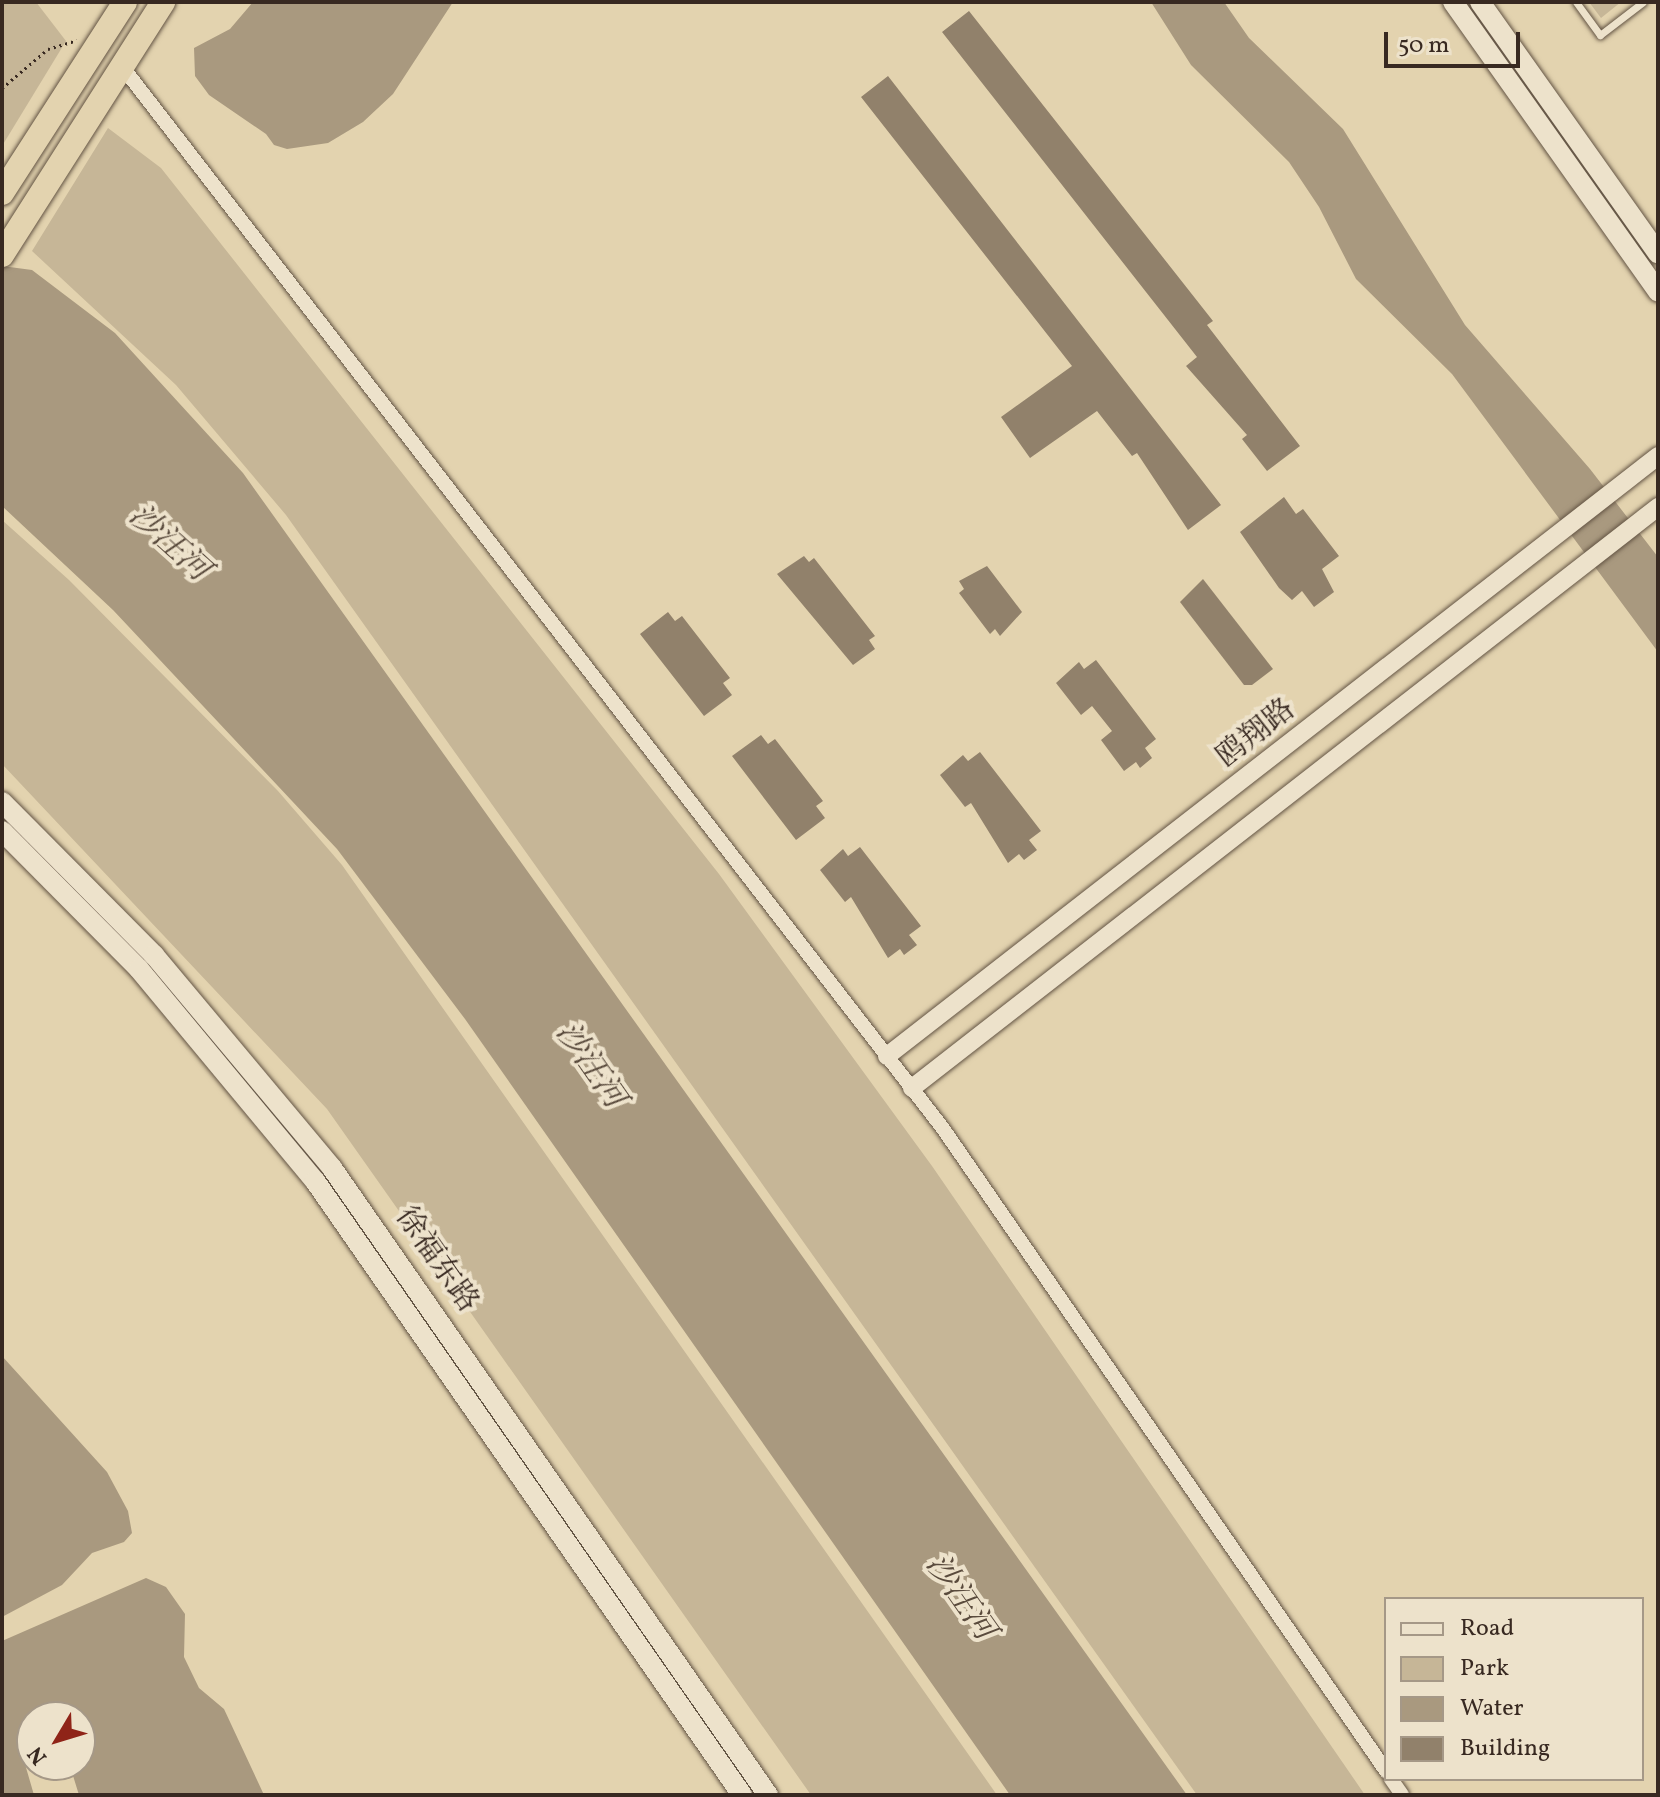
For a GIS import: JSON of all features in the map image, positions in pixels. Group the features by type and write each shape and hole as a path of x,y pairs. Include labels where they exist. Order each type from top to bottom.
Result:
{"highway":[{"path":"2,193 125,2"},
{"path":"2,255 163,2"}],"main road":[{"path":"1453,2 1658,292"},
{"path":"1480,2 1658,253"},
{"name":"徐福东路","path":"2,802 154,955 332,1168 768,1795"},
{"name":"徐福东路","path":"2,831 181,1017 315,1181 742,1795"}],"street":[{"path":"121,65 912,1088 1384,1768"},
{"name":"鸥翔路","path":"887,1056 1658,456"},
{"path":"912,1088 1658,507"}],"lane":[{"path":"1576,2 1600,35 1643,2"}],"path":[{"path":"2,88 48,49 70,39 98,42"}],"green space":[{"path":"2,2 36,2 66,41 2,146"},
{"path":"1589,2 1621,2 1601,18"},
{"path":"108,128 161,168 719,874 932,1166 1365,1795 1197,1795 286,515 176,385 32,251"},
{"path":"2,520 69,580 278,791 342,865 997,1795 811,1795 327,1109 2,764"}],"water":[{"path":"253,2 453,2 393,94 363,122 328,143 287,149 274,145 266,134 209,95 195,76 194,48 230,29"},
{"path":"1151,2 1224,2 1249,38 1343,129 1465,325 1590,469 1658,557 1658,652 1452,374 1356,279 1319,207 1289,162 1191,65"},
{"name":"沙汪河","path":"2,266 32,270 115,333 243,473 1187,1795 1010,1795 465,1019 337,849 113,610 2,506"},
{"path":"2,1356 107,1472 128,1511 132,1533 124,1542 92,1553 62,1585 2,1617"},
{"path":"146,1578 166,1587 185,1614 184,1657 199,1688 224,1709 264,1795 79,1795 75,1781 96,1781 96,1701 16,1701 16,1781 30,1781 34,1795 2,1795 2,1641"}],"building":[{"path":"969,11 1213,321 1207,325 1300,446 1267,471 1242,439 1247,435 1186,366 1197,357 942,32"},
{"path":"888,76 1221,505 1188,530 1137,453 1132,456 1097,411 1030,458 1001,417 1072,366 861,97"},
{"path":"1284,497 1296,514 1303,509 1339,556 1322,569 1334,592 1314,607 1302,591 1292,600 1279,588 1240,532"},
{"path":"804,556 809,562 814,558 875,636 869,640 875,649 853,665 777,574"},
{"path":"987,566 1022,612 1000,636 995,629 990,634 959,593 964,589 959,581"},
{"path":"1203,579 1273,669 1252,685 1244,685 1180,602"},
{"path":"668,612 675,621 682,616 730,678 723,683 732,695 704,716 640,634"},
{"path":"1096,660 1156,739 1145,748 1152,758 1140,768 1136,762 1124,771 1101,740 1112,731 1092,706 1081,715 1056,683 1079,662 1084,669"},
{"path":"761,735 768,744 775,739 823,801 816,806 825,818 796,840 732,756"},
{"path":"980,752 1041,831 1029,840 1037,850 1024,860 1019,854 1008,863 971,803 965,807 940,775 963,755 968,761"},
{"path":"860,847 921,926 909,935 917,945 904,955 900,949 888,958 851,897 845,902 820,870 843,849 848,856"}]}
